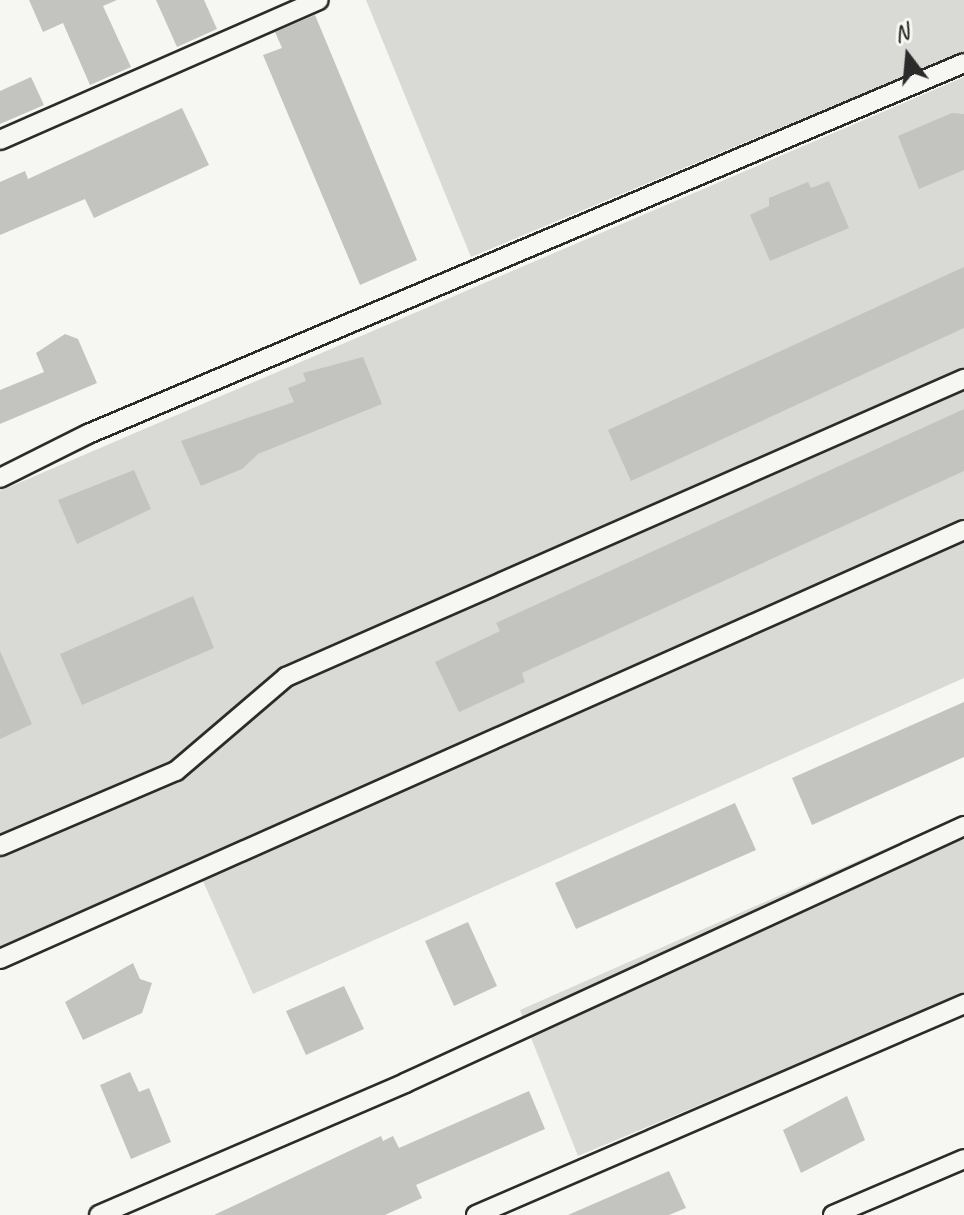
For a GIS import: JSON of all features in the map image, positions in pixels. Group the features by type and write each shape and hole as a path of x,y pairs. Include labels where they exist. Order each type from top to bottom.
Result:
{"lane":[{"path":"0,140 319,0"},
{"path":"0,478 88,434 964,63"},
{"path":"0,846 176,771 286,677 964,379"},
{"path":"0,959 964,530"},
{"path":"99,1215 405,1083 964,826"},
{"path":"476,1215 964,1004"},
{"path":"833,1215 964,1159"}],"shaded area":[{"path":"366,0 964,0 964,51 471,257"},
{"path":"964,77 964,678 253,994 195,863 0,948 0,491"},
{"path":"964,814 964,994 578,1156 520,1010"}],"building":[{"path":"29,0 117,0 103,6 131,67 90,85 63,23 43,32"},
{"path":"156,0 204,0 217,29 177,47"},
{"path":"315,15 417,260 360,285 263,55 282,48 275,32"},
{"path":"31,77 44,105 0,124 0,91"},
{"path":"182,108 209,165 94,218 85,199 0,235 0,182 25,171 28,179"},
{"path":"952,113 964,114 964,170 919,189 898,136"},
{"path":"829,181 849,228 770,261 750,215 769,206 769,198 808,182 811,188"},
{"path":"964,267 964,328 631,481 608,430"},
{"path":"65,334 78,339 97,383 0,424 0,390 44,372 36,353"},
{"path":"363,357 382,404 258,454 242,469 201,486 181,441 294,402 288,388 306,381 303,373"},
{"path":"964,409 964,471 522,673 525,682 459,712 435,662 500,631 496,623"},
{"path":"134,470 151,509 77,544 58,500"},
{"path":"193,596 214,648 82,705 60,654"},
{"path":"0,651 32,724 0,739"},
{"path":"964,702 964,757 812,825 792,778"},
{"path":"735,803 756,850 576,929 555,883"},
{"path":"468,922 497,986 454,1006 425,941"},
{"path":"133,963 140,979 152,983 142,1013 83,1040 65,1002"},
{"path":"344,986 364,1029 306,1055 286,1011"},
{"path":"130,1072 139,1092 149,1088 171,1142 131,1159 100,1085"},
{"path":"529,1091 545,1129 416,1185 422,1198 385,1215 214,1215 381,1136 383,1141 393,1136 399,1148"},
{"path":"847,1096 865,1140 801,1173 783,1130"},
{"path":"669,1171 686,1208 669,1215 568,1215"}]}
